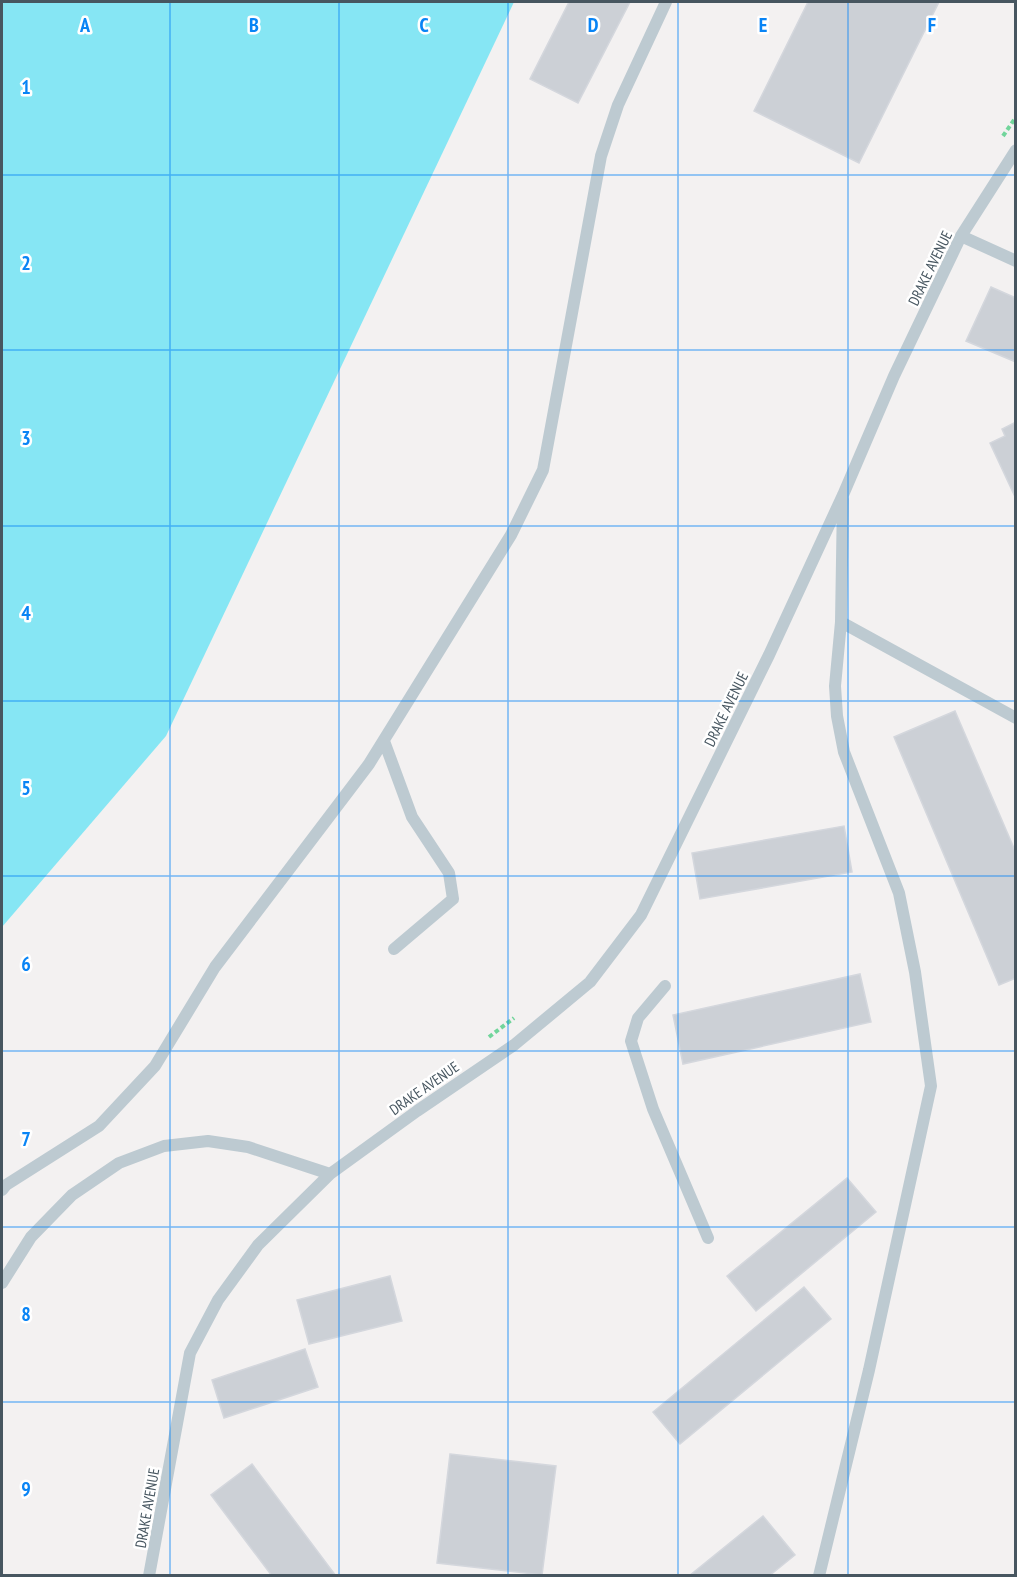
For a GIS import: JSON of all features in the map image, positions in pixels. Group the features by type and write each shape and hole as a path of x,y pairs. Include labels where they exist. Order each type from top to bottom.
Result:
{"lane":[{"path":"2,1190 6,1185 99,1126 155,1066 215,967 369,764 511,535 543,470 601,156 618,105 666,2"},
{"name":"DRAKE AVENUE","path":"149,1575 190,1353 218,1300 258,1245 330,1174 514,1045 590,982 641,915 769,655 843,495 894,376 961,236 1016,150"},
{"path":"961,236 1016,261"},
{"path":"819,1575 869,1370 931,1086 915,972 899,893 844,752 837,716 835,686 841,622 843,495"},
{"path":"841,622 1016,718"},
{"path":"384,741 412,817 449,873 453,898 394,949"},
{"path":"665,986 638,1018 631,1041 654,1109 708,1238"},
{"path":"2,1283 31,1237 72,1195 119,1163 164,1146 218,1142 248,1148 330,1174"}],"path":[{"path":"1003,136 1016,117"},
{"path":"481,1043 519,1014"}],"water":[{"path":"2,2 514,2 166,736 2,927"}],"building":[{"path":"569,2 630,2 578,103 530,79"},
{"path":"808,2 939,2 859,163 754,111"},
{"path":"991,287 1016,298 1016,362 966,341"},
{"path":"1016,422 1016,499 990,443 1005,436 1002,429"},
{"path":"955,711 1016,853 1016,978 999,985 894,737"},
{"path":"844,826 852,872 700,899 692,853"},
{"path":"860,974 871,1022 683,1064 673,1015"},
{"path":"847,1178 876,1212 756,1311 727,1276"},
{"path":"390,1276 402,1321 309,1344 297,1300"},
{"path":"804,1287 831,1319 680,1444 653,1412"},
{"path":"305,1349 318,1387 224,1418 212,1380"},
{"path":"450,1454 556,1466 542,1575 437,1563"},
{"path":"252,1464 336,1576 272,1576 211,1495"},
{"path":"763,1516 795,1555 769,1576 689,1576"}]}
